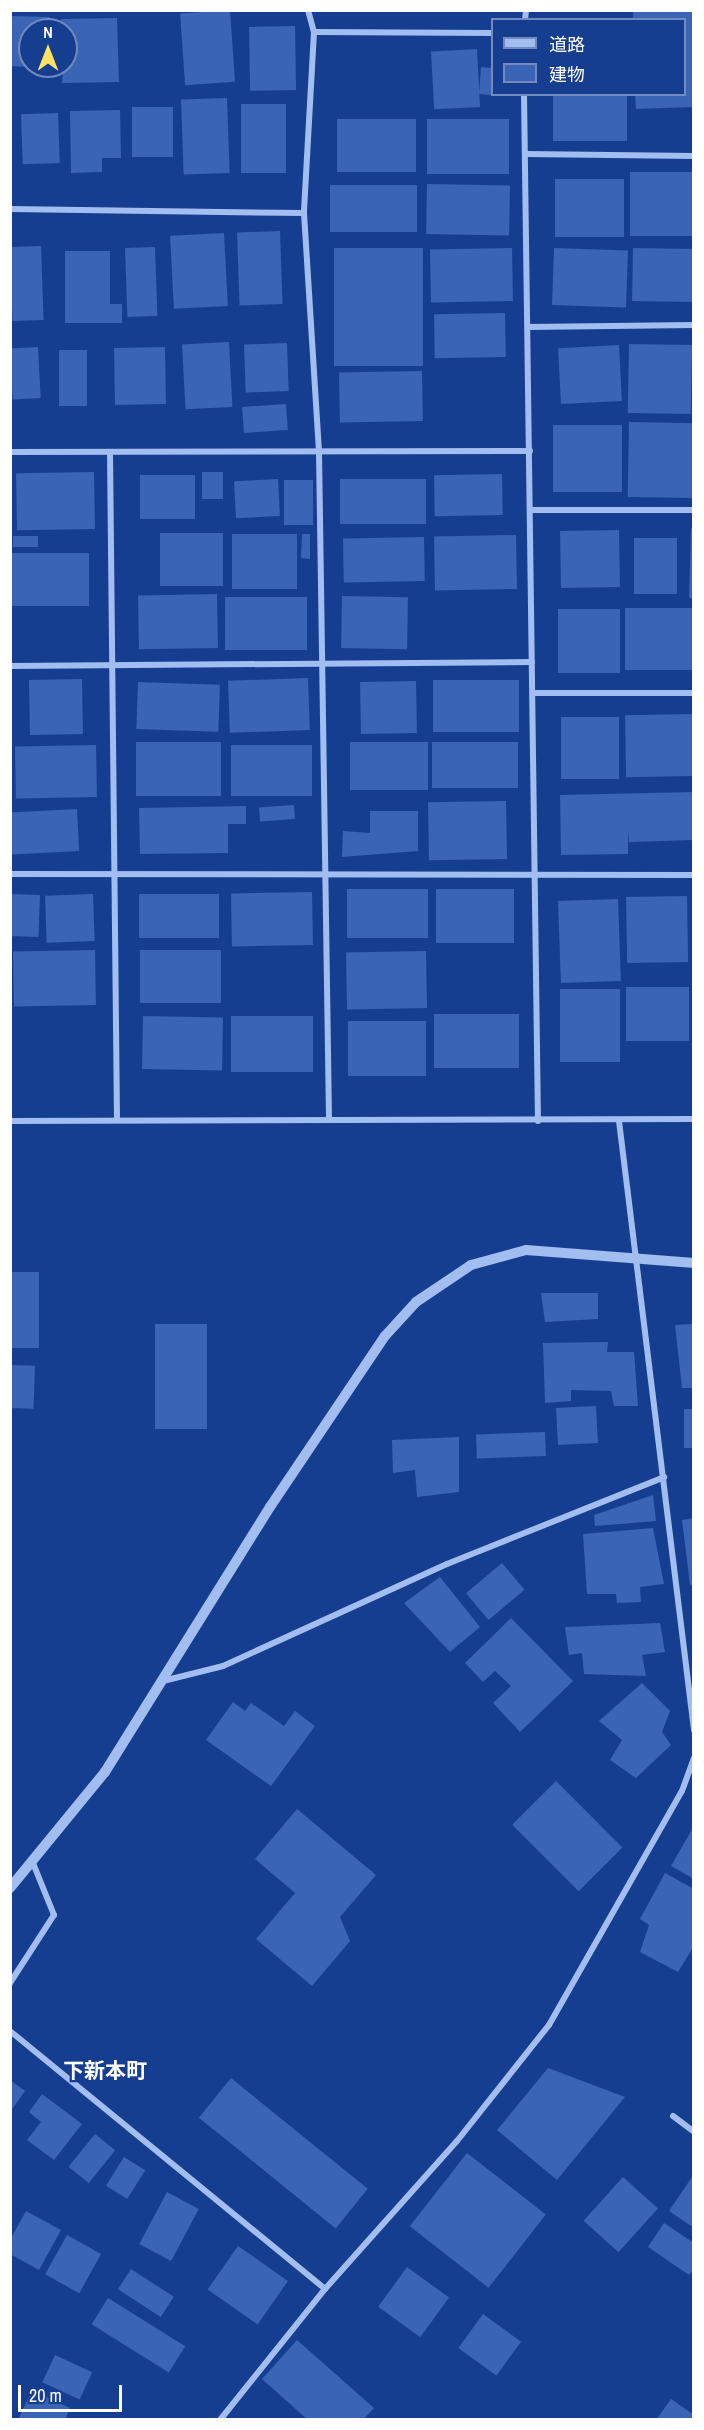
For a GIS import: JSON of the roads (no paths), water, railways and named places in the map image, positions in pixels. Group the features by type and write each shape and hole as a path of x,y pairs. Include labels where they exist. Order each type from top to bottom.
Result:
{"street":[{"path":"308,10 314,32 304,213 320,452 329,1120"},
{"path":"314,32 491,33"},
{"path":"524,96 538,1120"},
{"path":"525,154 693,156"},
{"path":"10,209 304,213"},
{"path":"528,327 693,325"},
{"path":"10,452 530,451"},
{"path":"110,452 117,1119"},
{"path":"530,510 693,510"},
{"path":"10,666 532,662"},
{"path":"533,693 693,693"},
{"path":"10,874 693,876"},
{"path":"10,1121 693,1119"},
{"path":"619,1120 693,1730"},
{"path":"10,1888 33,1863 105,1772 270,1507 385,1336 416,1302 471,1264 526,1250 693,1263"},
{"path":"163,1681 223,1666 447,1564 664,1477"},
{"path":"220,2420 325,2289 457,2140 549,2025 682,1791 693,1758"},
{"path":"10,1983 54,1915 33,1863"},
{"path":"10,2031 325,2289"},
{"path":"673,2116 693,2132"}],"district":[{"name":"下新本町","path":"105,2071"}]}
